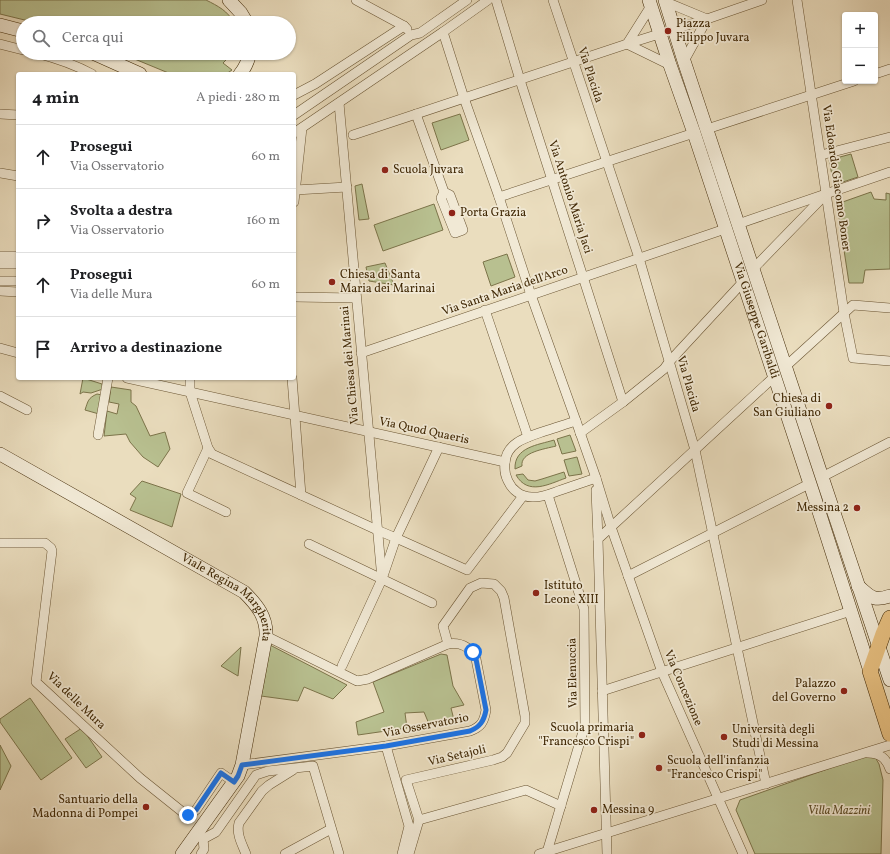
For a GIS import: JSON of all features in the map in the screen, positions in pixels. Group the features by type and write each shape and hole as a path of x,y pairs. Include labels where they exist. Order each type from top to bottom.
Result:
{"main road":[{"path":"230,0 243,16"},
{"name":"Via Giuseppe Garibaldi","path":"665,1 890,680"},
{"name":"Via Giuseppe Garibaldi","path":"650,3 870,671"},
{"path":"0,25 16,29"},
{"path":"109,60 136,72"},
{"path":"242,72 248,60"},
{"name":"Viale Regina Margherita","path":"0,454 244,592 259,609 263,616 266,623 266,636 242,765 238,776 200,837 182,854"},
{"path":"858,586 870,596 877,599 890,596"},
{"path":"890,618 878,646 870,671 890,734"}],"street":[{"path":"356,0 404,26 414,35"},
{"path":"296,119 351,83 402,47 414,38 414,35 418,30 459,0"},
{"path":"296,114 411,35 420,33 467,0"},
{"path":"296,170 298,130 488,0"},
{"name":"Via Antonio Maria Jaci","path":"496,0 520,80 623,402"},
{"name":"Via Placida","path":"553,0 639,258 694,450 766,784"},
{"path":"353,135 762,0"},
{"name":"Via Edoardo Giacomo Boner","path":"797,0 844,313 853,358 890,361"},
{"path":"665,1 707,19"},
{"path":"627,44 650,3"},
{"path":"684,60 707,19"},
{"path":"296,94 315,84 404,26"},
{"name":"Via Concezione","path":"443,32 531,295 596,478 611,527 662,672 743,854"},
{"path":"0,44 16,48"},
{"path":"627,44 670,65"},
{"path":"61,60 88,72"},
{"path":"878,73 890,69"},
{"path":"707,129 845,84"},
{"name":"Via Chiesa dei Marinai","path":"339,102 382,579"},
{"path":"0,114 16,115"},
{"path":"416,114 444,192"},
{"path":"499,197 694,134"},
{"path":"821,155 890,137"},
{"path":"738,224 890,172"},
{"path":"0,173 16,176"},
{"path":"296,190 347,186"},
{"path":"753,270 826,194"},
{"name":"Via Santa Maria dell'Arco","path":"361,353 725,229"},
{"path":"0,256 16,256"},
{"path":"0,264 16,264"},
{"path":"0,269 16,269"},
{"path":"0,280 16,281"},
{"path":"580,433 623,402 664,369 743,282"},
{"path":"0,291 16,292"},
{"path":"296,297 356,298"},
{"path":"786,367 852,305 890,308"},
{"path":"485,310 528,437"},
{"path":"0,348 16,352"},
{"path":"598,539 774,377"},
{"path":"98,435 108,380"},
{"name":"Via Quod Quaeris","path":"136,380 505,462"},
{"path":"190,380 190,392 208,448 212,454 467,570 523,496"},
{"path":"292,380 301,495"},
{"path":"0,396 27,410"},
{"path":"576,421 528,437 515,444 506,455 504,470 512,488 523,496 532,497 548,495 596,478 607,854"},
{"path":"822,477 890,442"},
{"path":"342,666 382,579 396,538 439,447"},
{"path":"208,448 187,492 226,512"},
{"path":"628,576 809,484"},
{"name":"Via Elenuccia","path":"543,853 561,806 586,725 584,609 548,495"},
{"name":"Via delle Mura","path":"0,544 45,543 51,548 52,551 36,682 140,778 185,814 188,815 196,810 221,773 234,782"},
{"path":"309,544 432,603"},
{"name":"Via Setajoli","path":"419,820 406,780 493,760 502,756 507,753 525,723 504,598 501,591 494,584 481,583 470,588 443,626 448,644"},
{"path":"602,691 835,615 849,605"},
{"path":"266,636 357,681 368,679 448,644"},
{"name":"Via Osservatorio","path":"242,765 386,746 470,731 476,728 482,722 486,710 476,659 470,648 454,643 448,644"},
{"path":"543,853 890,745"},
{"path":"386,746 409,826 402,854"},
{"path":"865,752 876,753 883,757 890,769"},
{"path":"201,854 204,849 200,837 216,832 256,775 268,771 313,766 339,854"},
{"path":"246,854 239,836 238,827 240,823 262,791 296,768"},
{"path":"409,854 419,820 526,790 561,806"},
{"path":"286,854 331,828"}],"green space":[{"path":"0,0 206,0 219,7 229,16 16,16 16,18 0,14"},
{"path":"137,60 226,60 223,63 232,70 229,72 166,72"},
{"path":"460,114 469,140 441,150 432,123"},
{"path":"851,154 858,177 834,185 829,160"},
{"path":"362,184 369,219 359,220 355,186"},
{"path":"871,192 874,199 886,200 886,193 890,194 890,269 865,270 863,283 849,283 837,204"},
{"path":"434,204 443,230 383,251 374,225"},
{"path":"507,254 515,277 491,286 483,262"},
{"path":"385,263 394,285 369,281 366,267"},
{"path":"83,380 89,380 102,384 103,389 91,393 83,392 80,394"},
{"path":"111,387 131,390 131,402 136,406 150,436 165,432 170,449 158,467 143,457 130,442 126,434 104,436 107,411 117,414 119,404 109,402"},
{"path":"97,394 102,395 99,414 85,410 89,400"},
{"path":"570,435 576,451 562,454 557,439"},
{"path":"554,440 556,446 529,454 522,461 522,466 515,469 518,456 523,451"},
{"path":"577,457 582,474 569,476 564,460"},
{"path":"564,472 566,478 539,487 526,485 516,475 523,474 528,480 535,481"},
{"path":"142,481 181,494 172,527 130,510 136,498 130,494"},
{"path":"270,645 347,685 333,699 304,687 298,701 261,696"},
{"path":"241,647 238,676 221,666"},
{"path":"441,654 447,655 453,686 464,705 451,708 454,720 429,724 424,712 405,713 407,728 358,735 356,722 384,712 373,682"},
{"path":"30,698 72,758 41,780 0,722 0,719"},
{"path":"82,728 102,757 86,768 65,739"},
{"path":"0,745 11,766 0,790"},
{"name":"Villa Mazzini","path":"867,755 875,757 879,764 883,780 881,854 755,854 736,810 740,800"}],"place":[{"name":"Piazza Filippo Juvara","path":"668,31"},
{"name":"Scuola Juvara","path":"385,170"},
{"name":"Porta Grazia","path":"452,213"},
{"name":"Chiesa di Santa Maria dei Marinai","path":"332,282"},
{"name":"Chiesa di San Giuliano","path":"829,406"},
{"name":"Messina 2","path":"857,508"},
{"name":"Istituto Leone XIII","path":"536,593"},
{"name":"Palazzo del Governo","path":"844,691"},
{"name":"Scuola primaria \"Francesco Crispi\"","path":"642,735"},
{"name":"Università degli Studi di Messina","path":"724,737"},
{"name":"Scuola dell'infanzia \"Francesco Crispi\"","path":"659,768"},
{"name":"Santuario della Madonna di Pompei","path":"146,807"},
{"name":"Messina 9","path":"594,810"}],"route":[{"path":"188,815 196,810 221,773 234,782 242,765 386,746 470,731 476,728 482,722 486,710 476,659 473,652"}]}
